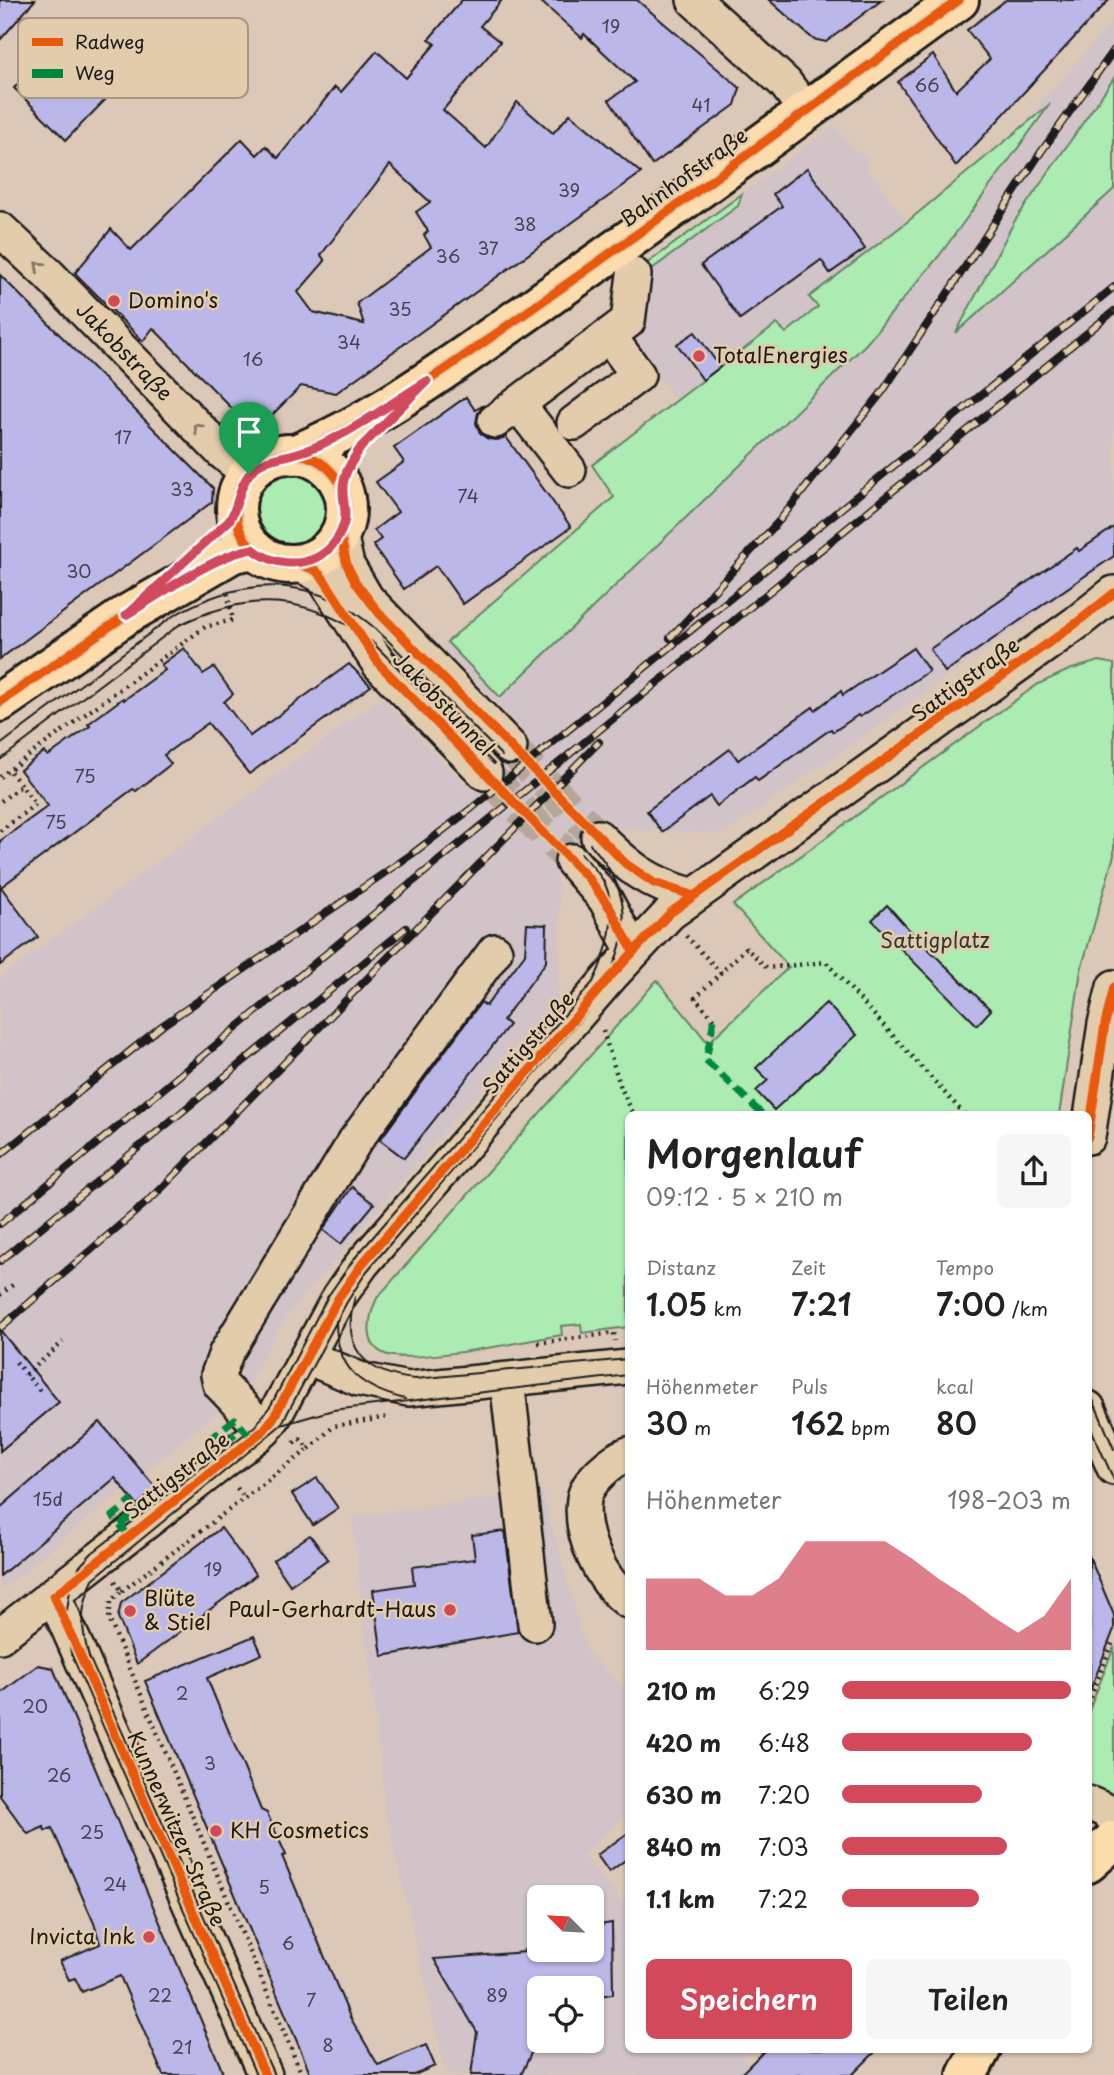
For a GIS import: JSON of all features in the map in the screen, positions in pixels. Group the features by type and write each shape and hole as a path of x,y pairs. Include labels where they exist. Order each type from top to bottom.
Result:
{"main road":[{"name":"Bahnhofstraße","path":"249,474 274,457 293,455 330,439 427,381 616,250 959,0"},
{"name":"Bahnhofstraße","path":"340,533 345,513 343,492 347,472 361,447 427,381"},
{"path":"293,455 323,465 343,492"},
{"path":"126,615 215,536 236,510 242,485 249,474"},
{"path":"236,510 244,537 253,549 274,562 299,564 309,561 327,550 340,533"},
{"path":"0,702 126,615 229,555 253,549"},
{"path":"1092,1859 1114,1840"},
{"path":"967,2075 979,2053"}],"street":[{"path":"694,0 785,83 806,111"},
{"name":"Jakobstraße","path":"0,229 49,275 222,452 249,474"},
{"path":"569,470 506,412 628,321 634,275"},
{"path":"574,424 638,375 609,335"},
{"name":"Jakobstunnel","path":"340,533 347,565 367,599 510,747"},
{"name":"Jakobstunnel","path":"299,564 322,576 379,664 485,773"},
{"name":"Sattigstraße","path":"0,1636 264,1430 339,1297 362,1264 582,1008 670,913 691,895 1075,624 1114,593"},
{"path":"1075,624 1114,623"},
{"path":"598,836 636,873 654,883 691,895"},
{"path":"572,861 605,899 633,951"},
{"path":"264,1430 220,1384 218,1375 226,1353 355,1141 495,951"},
{"path":"1092,1111 1105,1024 1114,987"},
{"path":"307,1357 359,1379 408,1389 625,1367"},
{"path":"507,1380 535,1624"},
{"path":"1092,1417 1114,1468"},
{"path":"625,1455 601,1472 584,1496 584,1519 590,1547 616,1592 625,1599"},
{"name":"Kunnerwitzer Straße","path":"54,1596 265,2075"},
{"path":"1092,1805 1107,1811 1114,1819"}],"path":[{"path":"0,776 205,627 233,620 227,591"},
{"path":"0,831 36,804 9,770"},
{"path":"1,801 21,786"},
{"path":"690,940 721,974"},
{"path":"714,1019 695,998 746,948 767,968 826,962 961,1111"},
{"path":"582,1008 602,1027 621,1088 632,1111"},
{"path":"0,1295 15,1283"},
{"path":"26,1375 63,1342"},
{"path":"16,1362 40,1391"},
{"path":"302,2075 109,1619 111,1601 122,1591 309,1449"},
{"path":"236,1488 245,1499"},
{"path":"99,1560 122,1591"},
{"path":"1092,1694 1114,1640"}],"shaded area":[{"path":"1114,19 1114,559 724,834 619,829 612,822 554,879 560,886 558,999 286,1317 245,1389 0,1591 0,978 382,698 469,790 526,733 442,647 967,189"},
{"path":"835,126 857,154 862,151 869,162 865,165 907,222 810,297 818,307 785,334 776,324 677,401 629,337 640,268"},
{"path":"542,1491 587,1651 625,1689 625,1816 583,1855 625,1905 625,2053 743,2053 750,2075 446,2075 386,1813 352,1517"}],"green space":[{"path":"1114,78 1114,189 956,333 1014,222"},
{"path":"1050,104 939,256 866,344 500,697 447,642 614,497 592,465 777,324 786,333 818,307 809,297 907,222"},
{"path":"742,194 738,206 641,277 642,267"},
{"path":"291,474 316,484 326,509 316,534 291,544 266,534 256,509 266,484"},
{"name":"Sattigplatz","path":"1099,661 1114,664 1114,855 1081,970 1060,1111 625,1111 625,1327 582,1333 581,1324 561,1326 562,1335 444,1354 399,1357 378,1350 370,1337 369,1329 377,1298 657,980 708,1043 789,967 733,905 1038,684 1069,670"},
{"path":"1114,1647 1114,1796 1092,1797 1092,1703"}],"building":[{"path":"0,0 35,0 18,18 0,40"},
{"path":"462,0 502,0 480,26 500,42 443,110 486,148 517,102 553,133 570,114 641,173 336,393 301,386 255,432 153,328 143,341 75,273 111,229 131,250 242,139 257,155 266,146 278,158 335,87 341,92 377,51 406,78 435,44 429,39","holes":["390,165 430,202 416,212 428,231 424,235 431,247 357,303 364,324 313,312 298,292 325,261 321,255"]},
{"path":"539,0 637,0 740,88 735,105 652,165 609,100 635,82 584,34 582,38"},
{"path":"769,0 882,0 826,42 813,39"},
{"path":"1006,0 1109,0 956,166 898,82 933,55 956,91 990,59 967,30"},
{"path":"24,98 107,98 66,140"},
{"path":"807,168 865,249 830,273 821,260 740,319 701,265 782,206 773,194"},
{"path":"0,275 213,488 212,502 0,659"},
{"name":"TotalEnergies","path":"695,332 720,367 703,380 677,344"},
{"path":"466,397 475,410 484,405 478,413 476,423 480,433 488,439 506,437 571,527 463,604 436,566 404,589 373,545 381,539 374,530 398,512 376,482 404,462 394,448"},
{"path":"1114,527 1114,556 945,672 930,649 1077,548 1079,551"},
{"path":"184,648 203,674 214,667 233,694 224,702 250,736 349,664 371,686 249,774 208,723 164,755 171,764 1,887 38,937 0,965 0,841 48,806 20,770 44,752 48,756 90,726 88,724 165,670 161,665"},
{"path":"913,648 929,671 860,717 858,715 833,732 831,729 758,781 755,777 717,806 710,796 662,832 647,811 730,749 738,760 813,707 815,710 841,691 843,695"},
{"path":"887,905 991,1010 977,1025 872,920"},
{"path":"527,924 547,925 546,962 503,1020 509,1025 404,1158 380,1140 481,1002 486,1006 525,954"},
{"path":"826,1003 857,1035 774,1110 756,1091 768,1080 756,1068"},
{"path":"352,1187 374,1204 341,1244 323,1230"},
{"path":"0,1330 59,1402 0,1451"},
{"path":"100,1422 157,1489 137,1505 115,1478 0,1576 0,1508"},
{"path":"317,1478 338,1508 313,1525 292,1494"},
{"path":"221,1528 256,1575 137,1664 118,1617 121,1603"},
{"name":"Paul-Gerhardt-Haus","path":"505,1531 518,1632 382,1656 373,1590 414,1584 412,1567 475,1559 472,1535"},
{"path":"310,1535 328,1559 290,1585 273,1560"},
{"path":"1092,1563 1114,1615 1114,1629 1092,1686"},
{"path":"254,1636 262,1654 207,1678 261,1810 267,1813 286,1855 282,1856 350,2017 378,2065 426,2045 435,2066 414,2075 311,2075 145,1681"},
{"path":"38,1665 53,1668 224,2075 163,2075 120,1976 82,1992 75,1978 69,1980 60,1961 100,1944 94,1923 52,1828 45,1831 44,1827 28,1834 0,1796 0,1694"},
{"path":"625,1835 625,1860 609,1872 597,1855"},
{"path":"612,1923 613,1994 604,1995 604,1976 527,1976 527,2053 531,2053 521,2075 471,2075 477,2032 434,1959 527,1950 527,1962 604,1962 604,1924"},
{"path":"762,2053 874,2053 852,2075 740,2075"}],"tunnel":[{"path":"510,747 598,837"},
{"path":"485,773 572,861"}],"tram line":[{"path":"0,745 173,616 221,594 270,586 319,594 343,605 366,621 502,756"},
{"path":"0,760 179,625 229,607 277,602 323,613 370,640 494,764"},
{"path":"281,1425 347,1302 367,1271 587,1012 601,990 620,948 623,907 618,886 607,865 590,844"},
{"path":"256,2075 71,1653 66,1617 71,1583 80,1566 92,1553 255,1426 271,1405 328,1296 354,1259 593,982 607,947 611,908 603,880 581,853"},
{"path":"355,1297 351,1315 354,1344 370,1364 397,1376 415,1379 625,1359"},
{"path":"336,1321 341,1352 354,1374 376,1389 405,1399"},
{"path":"274,2075 89,1657 83,1617 93,1579 281,1425 333,1410 625,1375"},
{"path":"1092,1397 1114,1449"},
{"path":"1092,1431 1114,1480"}],"railway":[{"path":"670,638 779,521 883,391 1041,152 1114,50"},
{"path":"0,1155 163,1025 412,854 472,808 1114,287"},
{"path":"0,1224 415,880 1114,311"},
{"path":"0,1328 155,1195 599,742"},
{"path":"0,1261 406,928"}],"marked path":[{"path":"714,1019 706,1060 759,1111"},
{"path":"208,1440 235,1419 253,1440"},
{"path":"208,1456 242,1428"},
{"path":"129,1536 113,1516 133,1500"},
{"path":"120,1525 145,1505"}],"cycle path":[{"path":"293,455 357,424 449,367 643,230 959,0"},
{"path":"343,492 346,478 358,453 407,401"},
{"path":"291,454 312,459 330,470 341,488 346,509 341,530 330,548 312,559 291,564 270,559 252,548 241,530 236,509 241,488 252,470 270,459 291,454"},
{"path":"340,533 347,565 356,583 379,613 626,864 654,883 691,895"},
{"path":"299,564 315,570 323,578 379,664 589,879 610,908 633,951"},
{"path":"265,2075 54,1596 264,1430 274,1417 339,1297 362,1264 610,977 670,913 1075,624 1114,593"},
{"path":"0,702 126,615"},
{"path":"1092,1111 1105,1024 1114,987"}],"place":[{"name":"Domino's","path":"114,301"},
{"name":"TotalEnergies","path":"699,356"},
{"name":"Paul-Gerhardt-Haus","path":"450,1610"},
{"name":"Blüte & Stiel","path":"130,1611"},
{"name":"KH Cosmetics","path":"216,1831"},
{"name":"Invicta Ink","path":"149,1937"}],"route":[{"path":"427,381 353,458 344,483 344,523 327,550 299,564 274,562 253,549 233,553 126,615 229,521 236,510 242,485 249,474 264,461 293,455 330,439 427,381"}]}
